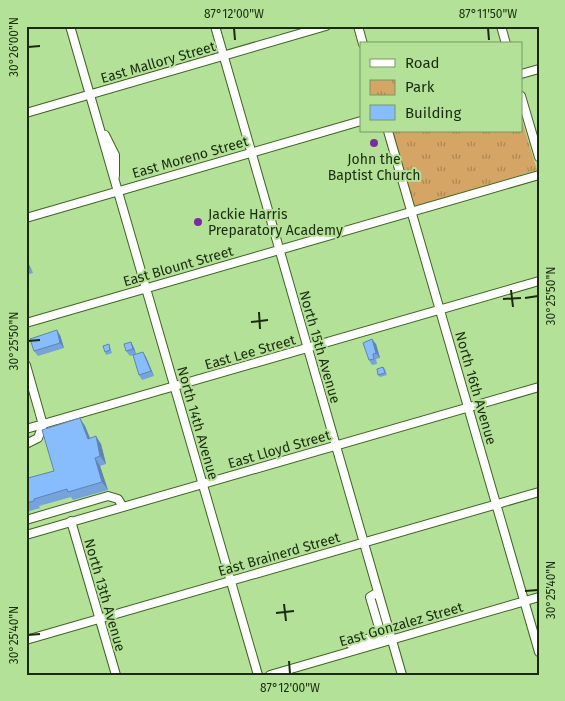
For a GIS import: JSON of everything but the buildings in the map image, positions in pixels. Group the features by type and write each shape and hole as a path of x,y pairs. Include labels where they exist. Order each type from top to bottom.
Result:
{"street":[{"name":"North 14th Avenue","path":"70,26 101,132 107,138 115,156 116,169 114,178 258,675"},
{"name":"North 15th Avenue","path":"215,26 402,675"},
{"name":"East Mallory Street","path":"26,113 326,26"},
{"path":"358,26 362,42"},
{"path":"501,26 505,42"},
{"path":"522,74 539,69"},
{"path":"522,99 539,156"},
{"name":"East Moreno Street","path":"26,218 360,121"},
{"name":"North 16th Avenue","path":"388,132 539,652"},
{"name":"East Blount Street","path":"26,323 539,175"},
{"name":"East Lee Street","path":"26,429 539,281"},
{"path":"26,365 43,424 38,438 26,444"},
{"name":"East Lloyd Street","path":"26,535 539,387"},
{"name":"East Brainerd Street","path":"26,640 539,492"},
{"path":"26,520 108,496 118,499 123,507"},
{"name":"North 13th Avenue","path":"71,522 116,675"},
{"path":"378,592 370,597 380,634"},
{"name":"East Gonzalez Street","path":"270,675 392,638 539,597"},
{"path":"350,644 380,634 392,638"}],"green space":[{"path":"522,121 537,170 413,208 391,132 522,132"}],"place":[{"name":"John the Baptist Church","path":"374,143"},
{"name":"Jackie Harris Preparatory Academy","path":"198,222"}]}
